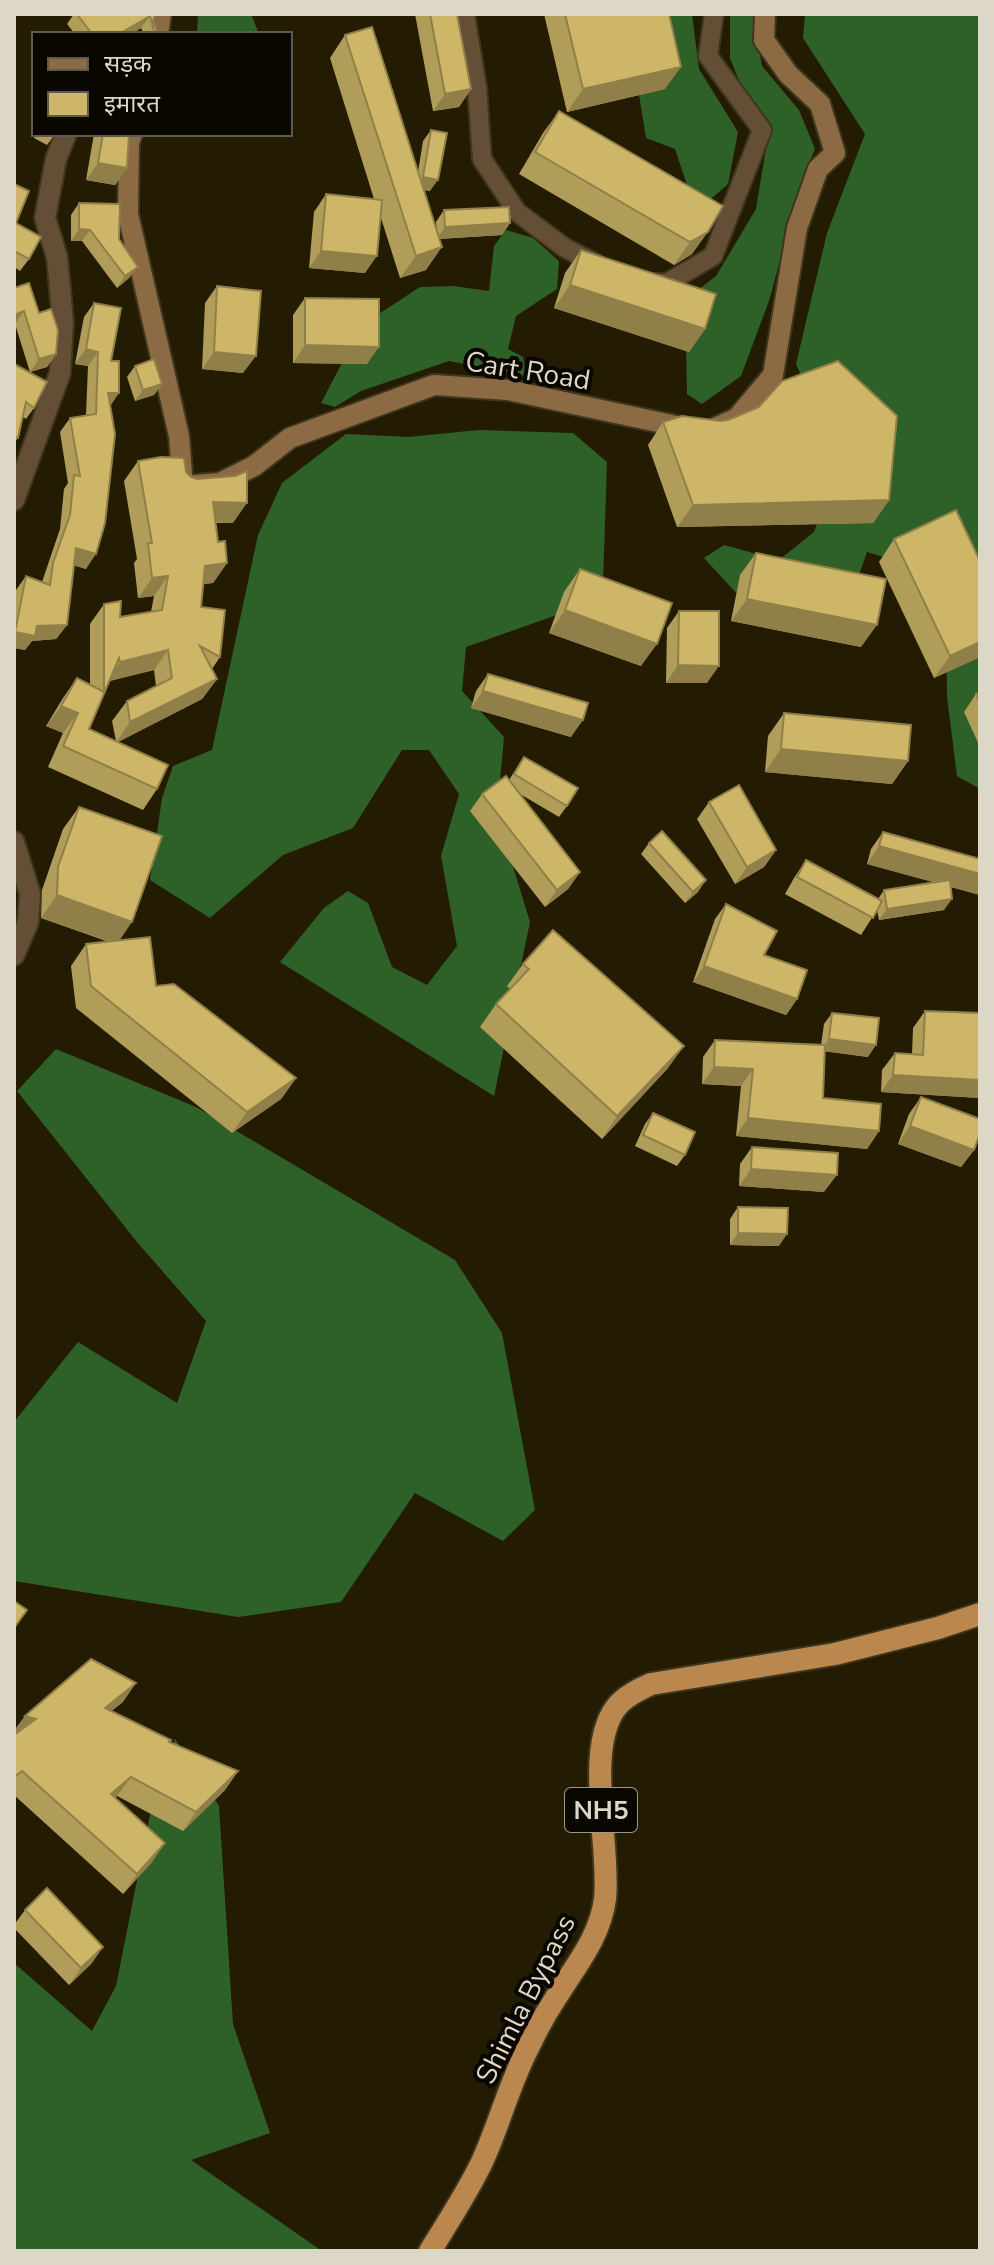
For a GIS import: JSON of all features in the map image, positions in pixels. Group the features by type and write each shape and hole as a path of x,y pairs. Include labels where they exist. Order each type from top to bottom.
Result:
{"highway":[{"name":"Shimla Bypass","path":"430,2251 482,2161 518,2066 557,1995 590,1945 599,1922 605,1901 606,1880 599,1781 608,1722 618,1705 631,1693 651,1684 835,1654 980,1614"}],"main road":[{"name":"Cart Road","path":"131,136 128,214 179,436 183,486 220,483 254,466 290,438 434,385 508,390 707,431 737,418 773,375 797,228 818,169 835,153 820,104 788,74 764,40 765,14"}],"street":[{"path":"465,14 477,87 482,159 517,212 565,248 624,279 667,283 713,256 762,130 708,56 714,14"},
{"path":"14,500 60,373 63,322 57,257 45,218 56,159 65,136"},
{"path":"14,842 30,894 28,922 14,955"}],"green space":[{"path":"198,14 251,14 258,32 197,32"},
{"path":"626,14 692,14 699,69 738,132 728,184 696,212 675,149 646,138"},
{"path":"730,14 753,14 762,66 799,110 815,149 799,188 770,298 741,376 702,404 687,394 685,300 716,276 756,209 766,148 730,58"},
{"path":"805,14 980,14 980,789 957,776 947,697 946,603 913,566 867,552 837,638 763,622 704,558 724,545 779,560 814,532 839,464 796,364 827,233 865,134 803,38"},
{"path":"506,230 533,238 559,261 557,289 516,316 508,349 523,357 526,376 449,361 361,391 335,407 321,403 362,325 420,287 453,286 489,291 494,246"},
{"path":"479,430 573,433 607,462 603,584 585,605 466,647 462,691 504,737 497,814 530,922 494,1096 280,962 324,908 348,891 368,903 392,967 427,985 457,946 441,856 459,794 429,750 402,750 353,828 283,855 210,918 150,880 162,798 173,766 212,750 258,535 282,483 346,434 408,437"},
{"path":"56,1049 196,1107 455,1260 502,1333 535,1510 503,1541 415,1493 341,1602 238,1617 14,1581 14,1422 78,1342 177,1403 206,1321 137,1242 17,1091"},
{"path":"175,1739 219,1806 233,2024 270,2133 191,2160 322,2251 14,2251 14,1963 92,2031 116,1986 156,1785"}],"building":[{"path":"77,14 155,14 153,21 157,31 154,31 150,16 122,32 90,32"},
{"path":"430,14 457,14 471,89 445,94"},
{"path":"565,14 669,14 681,67 583,89"},
{"path":"372,27 442,247 416,256 345,35"},
{"path":"559,111 723,206 708,232 690,242 535,152"},
{"path":"431,130 447,133 438,180 423,177"},
{"path":"103,136 129,136 127,168 98,163"},
{"path":"14,184 29,191 16,223 41,237 29,259 14,251"},
{"path":"326,194 382,200 377,256 321,251"},
{"path":"79,203 120,204 119,239 138,267 125,276 90,230 79,229"},
{"path":"509,207 510,223 445,227 444,210"},
{"path":"581,250 716,294 705,329 570,285"},
{"path":"29,283 39,313 51,309 58,330 56,354 39,359 24,311 14,315 14,288"},
{"path":"217,286 261,291 256,356 214,352"},
{"path":"305,298 379,299 379,347 305,345"},
{"path":"94,303 121,308 111,361 119,361 119,393 108,393 115,434 105,523 96,554 76,548 67,625 37,626 35,636 15,632 26,576 50,585 53,563 70,515 74,475 80,476 70,418 96,414 98,352 86,349"},
{"path":"154,359 162,384 143,390 135,366"},
{"path":"838,361 897,416 889,500 693,505 663,422 682,416 728,420 759,407 782,381"},
{"path":"16,365 47,382 34,408 26,402 18,438 14,437"},
{"path":"161,457 184,458 186,472 197,479 235,476 247,471 247,503 213,502 218,542 225,541 227,563 205,566 201,607 225,610 220,657 200,646 217,679 130,722 127,701 172,678 168,650 120,662 119,658 89,729 168,765 157,789 63,746 78,713 61,706 77,678 104,692 104,604 121,601 120,617 162,610 168,576 152,578 148,543 152,543 138,461"},
{"path":"956,510 980,561 980,642 950,656 894,539"},
{"path":"756,553 886,579 877,625 747,599"},
{"path":"580,569 672,603 657,644 565,610"},
{"path":"679,611 719,611 719,666 678,665"},
{"path":"488,674 588,703 583,720 483,691"},
{"path":"784,713 911,725 908,761 781,749"},
{"path":"524,757 578,788 567,806 514,774"},
{"path":"506,776 580,872 557,890 482,794"},
{"path":"739,785 776,850 747,867 709,802"},
{"path":"79,807 162,836 132,922 57,895 58,867"},
{"path":"662,831 706,880 693,892 649,843"},
{"path":"883,832 980,859 980,874 879,846"},
{"path":"806,860 882,901 873,918 797,877"},
{"path":"950,880 952,899 887,909 884,890"},
{"path":"726,904 777,931 764,955 807,970 797,999 704,966"},
{"path":"553,930 684,1046 617,1116 496,1004 529,969 523,964"},
{"path":"150,937 156,986 174,984 296,1078 247,1112 91,986 86,944"},
{"path":"925,1011 980,1013 980,1080 893,1075 895,1053 923,1055"},
{"path":"832,1013 879,1018 876,1045 829,1039"},
{"path":"715,1040 825,1045 823,1098 881,1104 879,1131 748,1118 753,1069 714,1067"},
{"path":"921,1097 980,1119 980,1133 974,1150 910,1126"},
{"path":"653,1113 695,1132 685,1155 643,1135"},
{"path":"752,1147 838,1153 837,1175 751,1169"},
{"path":"738,1207 788,1208 787,1234 738,1233"},
{"path":"14,1601 27,1610 14,1628"},
{"path":"91,1659 136,1683 105,1708 171,1740 169,1742 238,1771 196,1812 131,1777 111,1794 165,1843 137,1874 22,1771 14,1777 14,1735 36,1719 25,1716"},
{"path":"47,1888 103,1947 81,1968 25,1910"}]}
